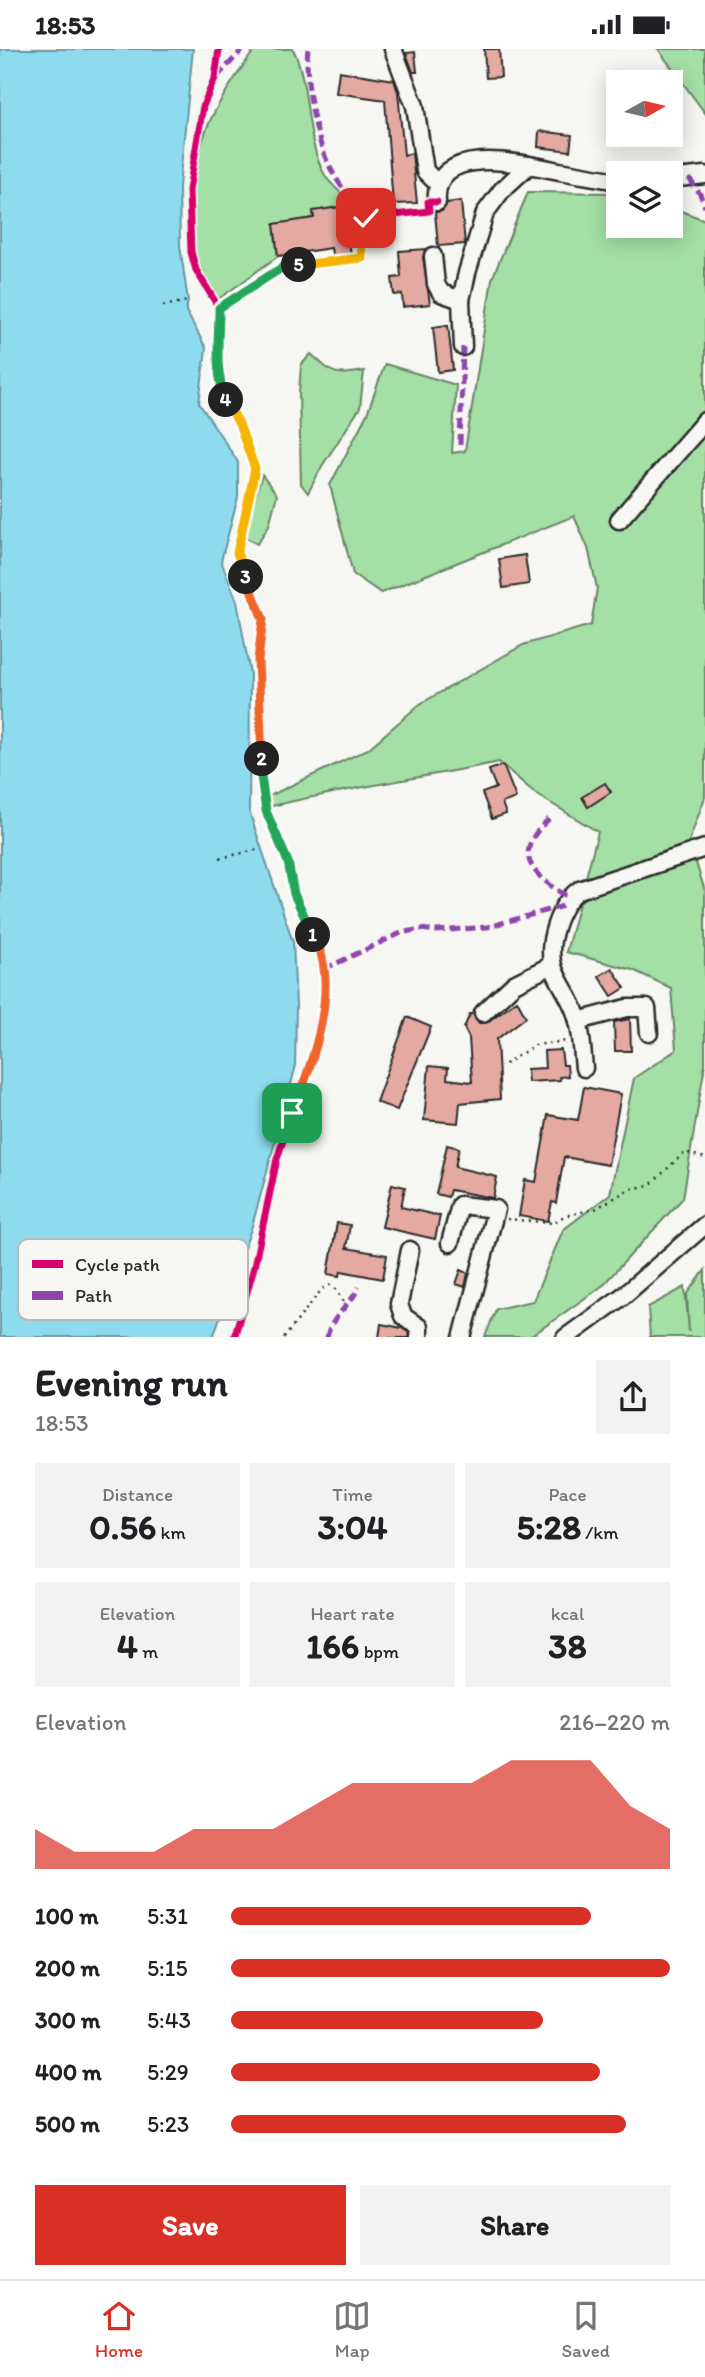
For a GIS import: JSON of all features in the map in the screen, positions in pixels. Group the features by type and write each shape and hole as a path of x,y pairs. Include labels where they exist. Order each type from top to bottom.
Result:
{"street":[{"path":"393,49 415,106 425,171 439,185"},
{"path":"437,202 439,185 453,168 471,161 494,160 606,179"},
{"path":"463,347 461,300 485,213 502,190 529,165"},
{"path":"683,178 705,175"},
{"path":"433,256 436,284 441,293 461,300"},
{"path":"619,520 705,421"},
{"path":"584,1068 575,1009 563,991 552,965 553,936 563,906 568,897 579,890 705,848"},
{"path":"483,1013 514,984 552,965"},
{"path":"578,1021 627,1008 647,1008 649,1033"},
{"path":"450,1243 460,1205 496,1209 462,1337"},
{"path":"566,1337 622,1296 705,1225"},
{"path":"410,1250 399,1304 403,1316 419,1327 419,1337"}],"path":[{"path":"163,306 188,301"},
{"path":"220,858 261,849"},
{"path":"505,1064 538,1043 581,1040"},
{"path":"494,1218 553,1223 564,1216 595,1209 630,1189 649,1185 685,1152 705,1158"},
{"path":"285,1337 322,1289 330,1285 336,1289 346,1305"}],"green space":[{"path":"255,49 293,49 303,79 319,163 329,181 353,205 313,211 314,218 274,224 278,256 219,299 202,272 191,241 190,210 194,176 202,142 214,113"},
{"path":"658,49 705,49 705,113 683,83 683,70 673,70"},
{"path":"528,192 606,193 606,238 683,238 683,212 705,220 705,797 689,841 705,891 705,1064 683,1198 602,1286 530,1337 485,1337 496,1309 533,1301 563,1230 610,1194 634,1078 676,1050 671,988 633,970 566,952 598,832 536,794 499,762 268,807 263,799 368,749 420,704 523,645 591,625 597,588 588,548 574,516 381,593 353,574 330,485 367,414 385,364 456,385 452,453 465,451 492,279"},
{"path":"311,354 335,372 364,371 360,408 322,466 308,493 301,484 299,393 301,365"},
{"path":"262,475 277,495 269,525 257,544 243,536"},
{"path":"705,1270 705,1337 650,1337 648,1307 685,1287 689,1332 687,1295"}],"water":[{"path":"0,49 193,49 179,187 180,246 188,301 186,311 206,348 199,403 238,462 238,497 221,561 237,601 250,674 249,811 293,942 295,1069 247,1239 18,1239 18,1320 219,1320 213,1337 0,1337"}],"building":[{"path":"484,49 499,49 501,77 486,78"},
{"path":"415,52 417,72 413,72 406,53"},
{"path":"339,71 394,80 398,92 404,155 412,153 417,203 393,204 385,100 336,93"},
{"path":"539,131 572,135 570,151 538,147"},
{"path":"461,201 465,244 438,246 435,212 442,211 447,203"},
{"path":"353,205 356,228 347,230 351,255 333,258 331,248 278,256 274,224 314,218 313,211"},
{"path":"426,249 423,257 430,304 403,307 402,294 394,295 392,278 401,277 399,251"},
{"path":"448,325 453,370 438,372 433,327"},
{"path":"525,555 529,584 503,588 499,559"},
{"path":"503,765 516,798 502,803 506,814 492,819 482,793 496,788 489,770"},
{"path":"605,783 611,792 588,807 582,797"},
{"path":"612,968 625,988 612,996 599,976"},
{"path":"517,1000 526,1017 497,1039 500,1099 460,1103 458,1123 424,1120 429,1066 448,1068 447,1079 472,1082 469,1038 464,1028 470,1014 473,1014 479,1023 486,1023"},
{"path":"407,1017 431,1027 397,1110 376,1102"},
{"path":"630,1019 631,1051 615,1051 614,1022"},
{"path":"561,1050 568,1076 559,1077 560,1080 528,1082 527,1069 545,1068 544,1051"},
{"path":"584,1087 621,1094 608,1165 564,1157 556,1203 552,1202 548,1221 519,1216 525,1180 536,1182 548,1115 578,1120"},
{"path":"447,1145 459,1148 455,1167 497,1177 493,1198 450,1190 448,1197 436,1194"},
{"path":"392,1184 405,1187 401,1207 440,1216 435,1239 382,1227"},
{"path":"337,1223 350,1225 346,1248 387,1255 383,1279 341,1271 340,1276 328,1274"},
{"path":"461,1270 468,1273 465,1287 456,1284"},
{"path":"381,1324 402,1328 409,1333 409,1337 379,1337"}],"marked path":[{"path":"217,77 243,49"},
{"path":"308,49 309,91 323,152 340,185 366,218"},
{"path":"689,178 705,207"},
{"path":"460,445 463,347"},
{"path":"549,819 530,843 530,863 545,881 568,897"},
{"path":"324,969 401,933 420,929 437,931 487,927 563,906"},
{"path":"327,1337 336,1317 359,1287"}],"cycle path":[{"path":"219,49 215,78 203,106 189,190 191,252 196,270 219,308 220,381 255,469 237,553 263,619 259,660 263,749 261,777 266,811 288,862 294,894 320,947 325,996 308,1074 277,1159 248,1288"},
{"path":"219,308 283,267 362,258 360,219 429,211 428,202 437,202"},
{"path":"234,1337 239,1320"}],"route":[{"path":"292,1113 309,1074 324,996 324,969 320,947 294,894 288,862 266,811 263,794 258,660 263,619 237,553 255,469 220,381 219,308 283,267 362,258 360,219 366,218"}]}
